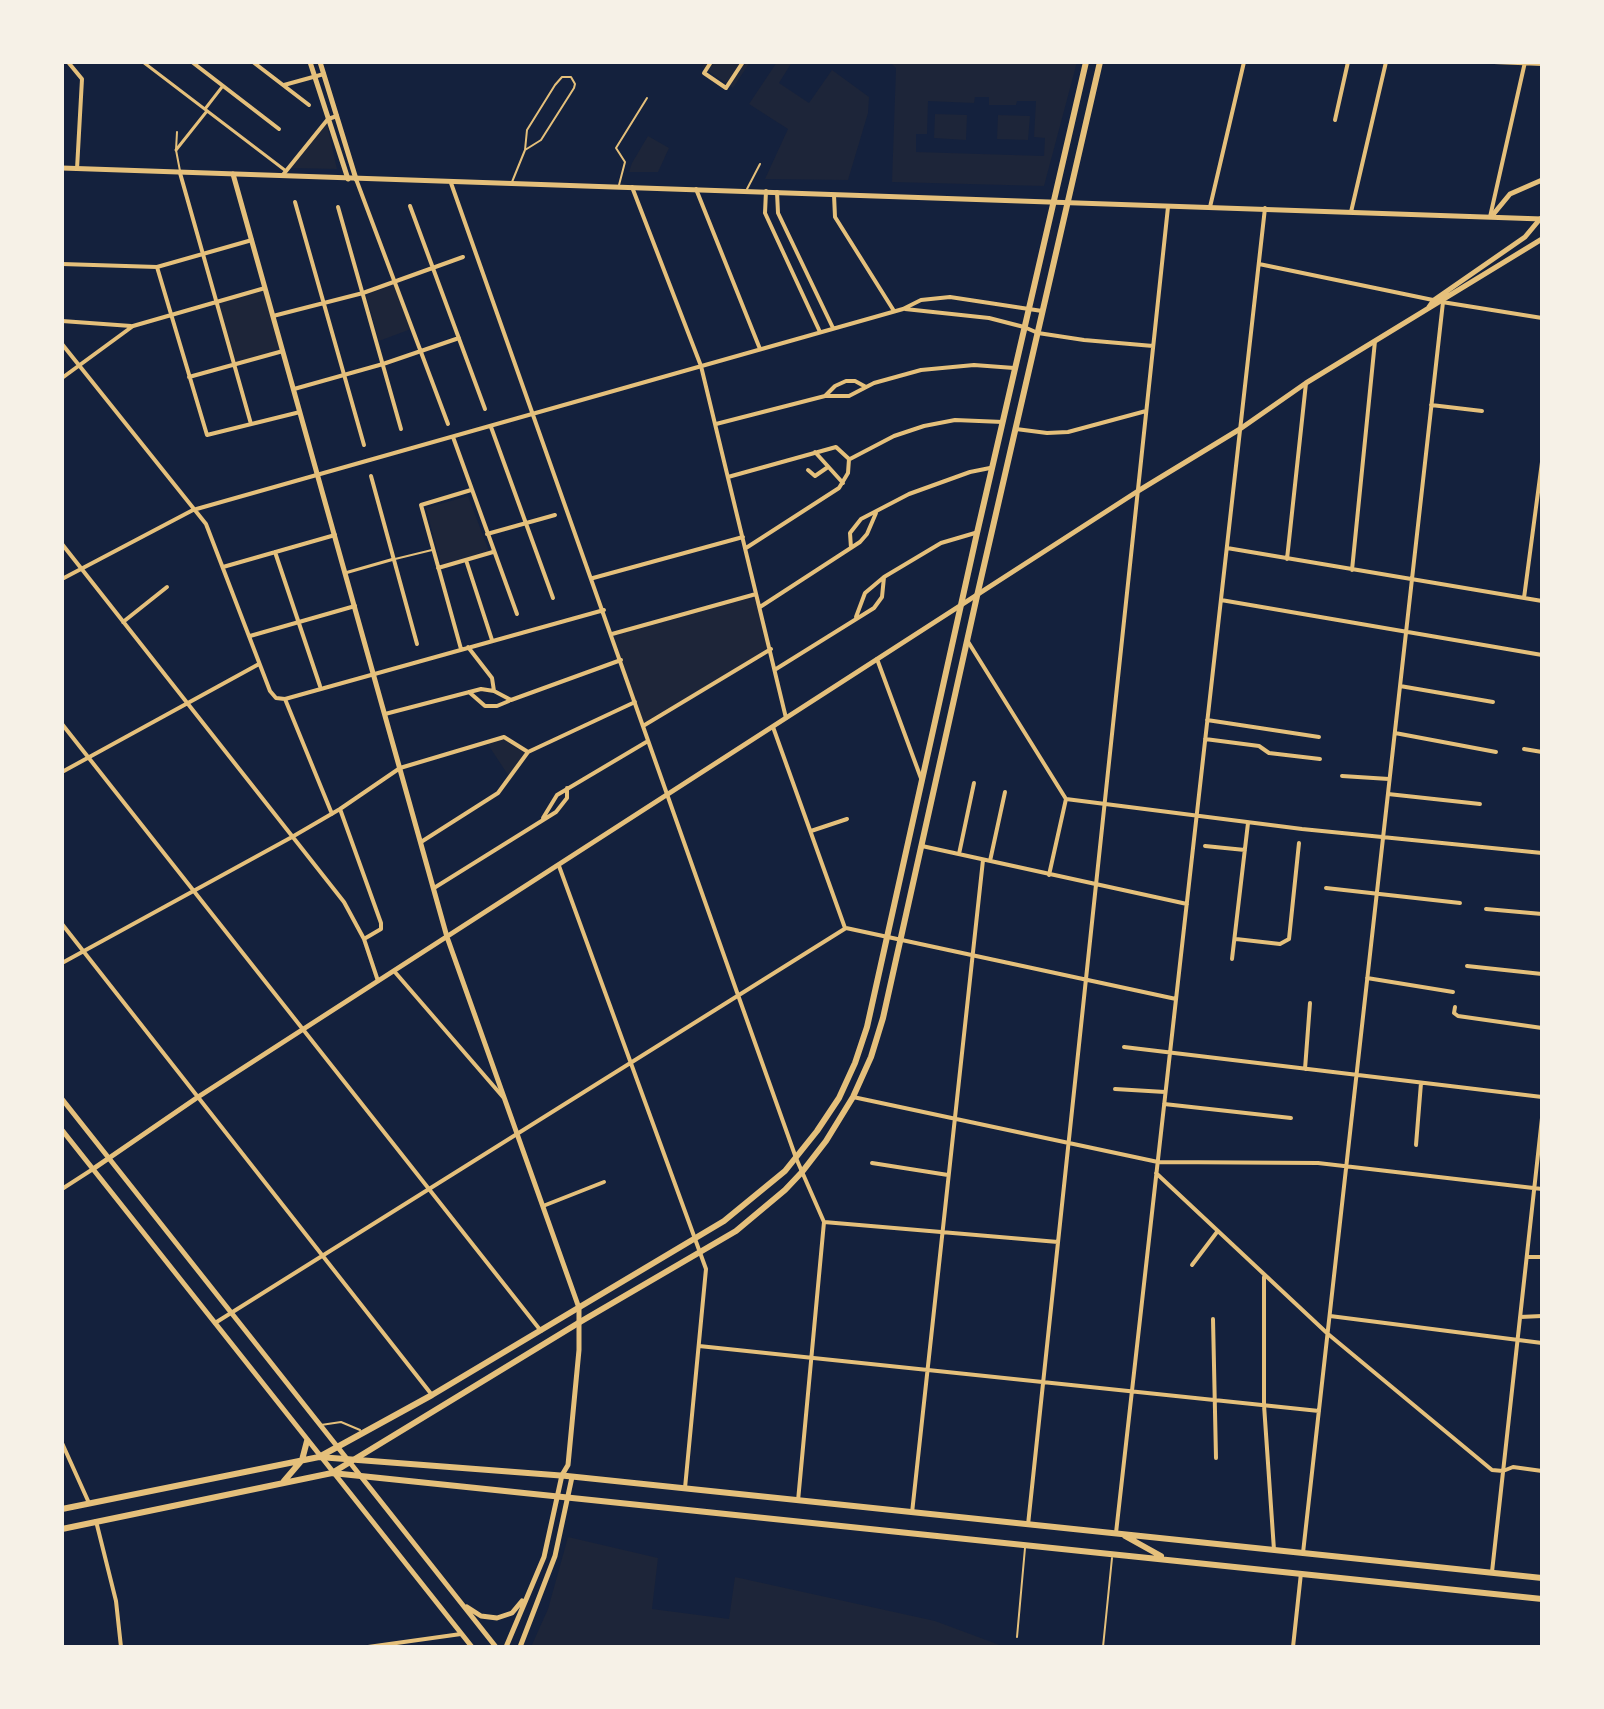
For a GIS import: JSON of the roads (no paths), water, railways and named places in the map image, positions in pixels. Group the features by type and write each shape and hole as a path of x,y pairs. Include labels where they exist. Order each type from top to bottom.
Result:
{"main road":[{"path":"62,1509 319,1457 338,1448 541,1331 748,1203 796,1158 828,1116 855,1063 867,1027 1014,368 1086,62"},
{"path":"332,1473 701,1252 759,1213 802,1172 826,1141 853,1097 871,1057 883,1018 1100,62"},
{"path":"284,1481 302,1460 307,1451 307,1441"},
{"path":"319,1457 562,1475 1542,1578"},
{"path":"62,1529 332,1473 1542,1599"},
{"path":"1118,1533 1164,1558"}],"street":[{"path":"68,62 82,79 77,169"},
{"path":"144,62 284,174"},
{"path":"192,62 279,129"},
{"path":"253,62 309,105"},
{"path":"310,62 348,179"},
{"path":"320,62 356,179 448,424"},
{"path":"711,62 704,73 726,88 743,62"},
{"path":"1210,207 1244,62"},
{"path":"1335,120 1348,62"},
{"path":"1351,212 1386,62"},
{"path":"1494,62 1542,64"},
{"path":"1490,217 1525,63"},
{"path":"284,85 324,74"},
{"path":"176,150 223,86"},
{"path":"319,90 328,87"},
{"path":"284,174 328,119 337,116"},
{"path":"336,142 344,138"},
{"path":"62,168 1541,218"},
{"path":"180,173 251,425"},
{"path":"233,174 447,937 579,1308 568,1465 572,1476 569,1497 555,1556 520,1647"},
{"path":"1490,217 1514,191 1542,180"},
{"path":"451,183 796,1158 824,1222 798,1501"},
{"path":"632,187 701,366 786,718"},
{"path":"696,189 760,349"},
{"path":"766,191 765,213 820,332"},
{"path":"777,192 778,213 833,328"},
{"path":"834,194 835,217 894,311"},
{"path":"295,202 364,445"},
{"path":"1028,1525 1168,205"},
{"path":"410,206 485,409"},
{"path":"338,207 401,429"},
{"path":"1118,1533 1265,208"},
{"path":"1429,308 1434,300 1525,237 1541,218"},
{"path":"62,1189 198,1097 1138,491 1240,429 1306,383 1542,239"},
{"path":"62,264 157,267 252,240"},
{"path":"273,316 363,293 463,257"},
{"path":"1259,264 1443,302 1542,318"},
{"path":"157,267 207,435 300,412"},
{"path":"62,378 133,326 265,288"},
{"path":"62,579 193,510 903,309 921,300 935,297 1042,311"},
{"path":"1303,1553 1443,302"},
{"path":"903,309 955,313 1024,327 1038,333 1084,340 1153,346"},
{"path":"62,321 133,326"},
{"path":"294,389 459,338"},
{"path":"1352,570 1375,341"},
{"path":"62,344 211,532 259,664 276,698 285,699 604,610"},
{"path":"189,377 283,351"},
{"path":"716,424 825,396 849,396 895,376 944,367 986,365 1014,368"},
{"path":"825,396 846,381 855,381 866,387"},
{"path":"1287,559 1306,383"},
{"path":"1431,405 1482,411"},
{"path":"1016,429 1068,432 1146,410"},
{"path":"849,459 894,436 924,426 955,420 1003,422"},
{"path":"490,426 553,598"},
{"path":"453,437 517,614"},
{"path":"728,477 836,447 849,459 849,469 839,488 746,548"},
{"path":"815,452 843,483"},
{"path":"1524,598 1542,462"},
{"path":"808,470 817,475 828,467"},
{"path":"851,548 850,533 861,519 909,494 970,472 993,468"},
{"path":"371,476 417,644"},
{"path":"461,649 421,505 471,490"},
{"path":"760,607 851,548 867,534 876,513"},
{"path":"487,534 555,515"},
{"path":"856,617 865,593 884,577 931,548 977,533"},
{"path":"223,567 335,535"},
{"path":"593,578 743,537"},
{"path":"62,544 344,902 364,939 378,981"},
{"path":"1227,548 1542,601"},
{"path":"275,552 320,687"},
{"path":"438,568 494,552"},
{"path":"345,573 394,559"},
{"path":"466,560 492,640"},
{"path":"776,669 881,600 884,577"},
{"path":"123,622 167,587"},
{"path":"612,634 757,594"},
{"path":"1221,600 1542,655"},
{"path":"250,636 355,606"},
{"path":"967,640 1066,799 1049,875"},
{"path":"468,647 492,678 494,691"},
{"path":"643,726 771,649"},
{"path":"877,659 922,782"},
{"path":"469,692 485,706 497,706 621,660"},
{"path":"62,772 259,664"},
{"path":"1400,686 1493,702"},
{"path":"385,714 481,689 494,691 511,700"},
{"path":"285,699 332,814"},
{"path":"421,842 498,793 528,752 635,702"},
{"path":"1207,720 1319,737"},
{"path":"62,724 541,1331"},
{"path":"773,727 846,928"},
{"path":"1395,733 1496,752"},
{"path":"62,963 332,814 400,768 504,737 528,752"},
{"path":"1205,739 1259,746 1269,753 1320,759"},
{"path":"542,820 554,799 567,788 648,741"},
{"path":"1524,749 1542,752"},
{"path":"1342,776 1389,779"},
{"path":"959,854 974,783"},
{"path":"434,888 563,805 567,788"},
{"path":"990,861 1005,792"},
{"path":"1388,794 1480,804"},
{"path":"1066,799 1248,823 1542,853"},
{"path":"340,809 381,923 377,933 364,939"},
{"path":"811,831 847,819"},
{"path":"1232,959 1248,823"},
{"path":"1236,939 1280,944 1289,939 1299,843"},
{"path":"922,846 1187,904"},
{"path":"1205,846 1245,850"},
{"path":"912,1513 983,860"},
{"path":"559,866 697,1237 706,1269 685,1489"},
{"path":"1326,888 1460,903"},
{"path":"1486,909 1542,914"},
{"path":"62,924 432,1395"},
{"path":"215,1323 846,928 1176,999"},
{"path":"1467,966 1542,974"},
{"path":"394,971 505,1099"},
{"path":"1367,978 1453,992"},
{"path":"1305,1069 1310,1003"},
{"path":"1455,1007 1454,1013 1460,1017 1542,1028"},
{"path":"1124,1047 1542,1097"},
{"path":"1416,1145 1421,1083"},
{"path":"1115,1089 1165,1092"},
{"path":"853,1097 1158,1162 1318,1163 1542,1189"},
{"path":"62,1099 496,1647"},
{"path":"1164,1104 1291,1118"},
{"path":"1492,1573 1542,1118"},
{"path":"62,1130 472,1647"},
{"path":"872,1163 949,1175"},
{"path":"1156,1173 1328,1334 1492,1470 1503,1471 1513,1467 1542,1471"},
{"path":"543,1206 604,1182"},
{"path":"824,1222 1058,1242"},
{"path":"1192,1265 1217,1232"},
{"path":"1527,1257 1542,1257"},
{"path":"1264,1276 1264,1405 1274,1550"},
{"path":"1330,1316 1542,1343"},
{"path":"1520,1317 1542,1316"},
{"path":"1213,1319 1216,1458"},
{"path":"699,1346 1319,1411"},
{"path":"62,1443 90,1503"},
{"path":"506,1647 549,1542 562,1475 568,1465"},
{"path":"96,1521 116,1601 121,1647"},
{"path":"1293,1647 1301,1573"},
{"path":"451,1591 471,1611 497,1618 512,1613 530,1590"},
{"path":"368,1647 461,1634"}],"lane":[{"path":"512,184 525,150 527,130 562,77 571,77 574,88 541,140 525,150"},
{"path":"618,187 625,162 616,148 647,98"},
{"path":"177,132 180,173"},
{"path":"746,191 760,164"},
{"path":"394,559 433,549"},
{"path":"320,1425 341,1422 364,1434"},
{"path":"1017,1637 1026,1543"},
{"path":"1103,1647 1112,1552"}]}
